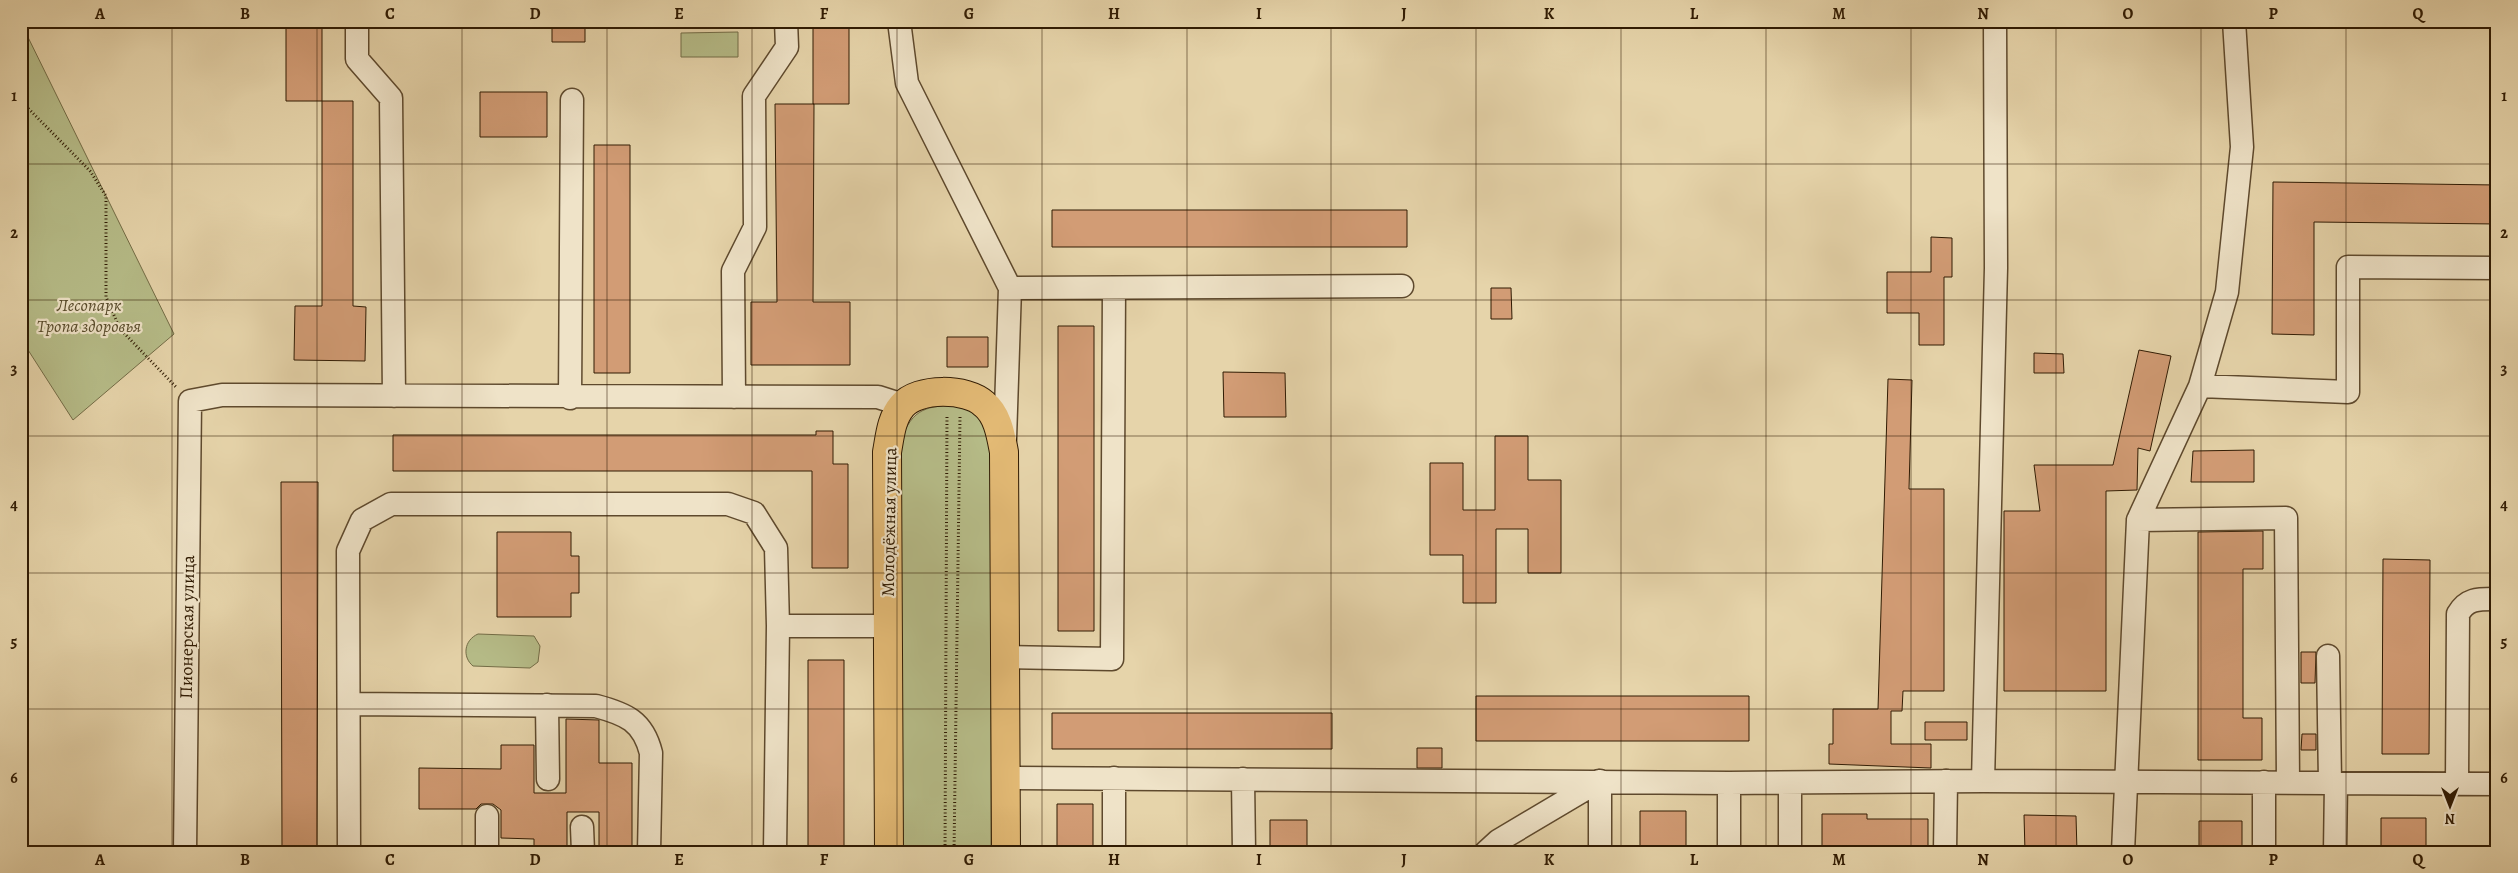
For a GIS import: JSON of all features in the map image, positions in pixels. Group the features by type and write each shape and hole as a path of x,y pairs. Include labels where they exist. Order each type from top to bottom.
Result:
{"main road":[{"path":"903,405 923,394 953,404 971,395 986,404 998,424 1004,452 1006,852"},
{"name":"Молодёжная улица","path":"889,852 887,452 892,423 903,405"}],"street":[{"path":"357,21 357,59 391,98 394,396"},
{"path":"734,397 733,271 755,227 754,96 786,47 786,21"},
{"path":"900,21 907,83 1010,288 1004,452"},
{"path":"1983,781 1996,268 1995,21"},
{"path":"2123,852 2124,781 2138,520 2200,386 2227,292 2242,147 2234,21"},
{"path":"570,398 572,100"},
{"path":"2200,386 2348,392 2348,267 2497,268"},
{"path":"1010,288 1402,286"},
{"path":"1005,657 1112,659 1114,288"},
{"path":"190,401 222,395 570,398 878,397 903,405"},
{"name":"Пионерская улица","path":"185,852 190,401"},
{"path":"349,852 348,551 362,520 391,504 728,504 754,513 776,548 778,626 775,852"},
{"path":"2138,520 2286,518 2288,782"},
{"path":"2457,784 2458,614 2470,600 2497,599"},
{"path":"778,626 888,626"},
{"path":"2328,656 2335,852"},
{"path":"349,704 596,706 625,715 637,724 647,738 651,753 649,852"},
{"path":"547,705 548,779"},
{"path":"1005,778 1729,783 2124,781 2497,784"},
{"path":"1114,778 1114,852"},
{"path":"1243,779 1244,852"},
{"path":"1496,848 1600,781"},
{"path":"1600,781 1600,852"},
{"path":"1945,852 1946,781"},
{"path":"2264,782 2264,852"},
{"path":"1729,783 1729,852"},
{"path":"1790,783 1790,852"},
{"path":"487,816 487,852"},
{"path":"582,827 583,852"}],"path":[{"path":"21,101 90,171 106,196 106,297 120,329 190,401"},
{"path":"945,852 953,404"},
{"path":"953,404 954,852"}],"green space":[{"name":"Лесопарк Тропа здоровья","path":"21,23 174,334 73,420 21,339"},
{"path":"738,32 738,57 681,57 681,33"},
{"path":"960,405 981,420 987,429 991,443 991,852 902,852 901,441 910,421 916,415 930,408"},
{"path":"478,634 534,636 540,646 538,662 530,668 473,666 467,658 466,649 470,640"}],"building":[{"path":"286,21 322,21 322,101 286,101"},
{"path":"552,21 585,21 585,42 552,42"},
{"path":"813,21 849,21 849,104 813,104"},
{"path":"480,92 547,92 547,137 480,137"},
{"path":"322,101 353,101 353,306 366,307 365,361 294,360 295,306 322,306"},
{"path":"775,104 814,104 813,302 850,302 850,365 751,365 751,302 777,302"},
{"path":"594,145 630,145 630,373 594,373"},
{"path":"2273,182 2497,185 2497,224 2314,222 2314,335 2272,334"},
{"path":"1052,210 1407,210 1407,247 1052,247"},
{"path":"1931,237 1952,238 1952,277 1944,277 1944,345 1919,345 1919,313 1887,313 1887,272 1931,272"},
{"path":"1491,288 1511,288 1512,319 1491,319"},
{"path":"1058,326 1094,326 1094,631 1058,631"},
{"path":"947,337 988,337 988,367 947,367"},
{"path":"2139,350 2171,356 2150,451 2138,448 2137,490 2106,491 2106,691 2004,691 2004,511 2040,511 2034,465 2113,465"},
{"path":"2034,353 2063,354 2064,373 2034,373"},
{"path":"1223,372 1285,373 1286,417 1224,417"},
{"path":"1888,379 1912,380 1909,489 1944,489 1944,691 1903,691 1902,711 1891,711 1891,744 1931,744 1931,768 1829,764 1829,744 1833,744 1833,709 1878,709"},
{"path":"816,431 833,431 833,464 848,464 848,568 812,568 812,471 393,471 393,435 816,435"},
{"path":"1495,436 1528,436 1528,480 1561,480 1561,573 1528,573 1528,529 1496,529 1496,603 1463,603 1463,555 1430,555 1430,463 1463,463 1463,510 1495,510"},
{"path":"2254,450 2254,482 2191,482 2193,451"},
{"path":"281,482 318,482 317,852 282,852"},
{"path":"2263,531 2263,569 2243,569 2243,718 2262,718 2262,760 2198,760 2198,532"},
{"path":"497,532 571,532 571,556 579,556 579,593 571,593 571,617 497,617"},
{"path":"2383,559 2430,560 2429,754 2382,754"},
{"path":"2301,652 2316,652 2315,683 2301,683"},
{"path":"808,660 844,660 844,852 808,852"},
{"path":"1476,696 1749,696 1749,741 1476,741"},
{"path":"1052,713 1332,713 1332,749 1052,749"},
{"path":"566,719 599,720 599,763 632,763 632,852 599,852 599,812 567,812 567,852 534,852 534,839 501,838 501,810 493,804 481,804 476,809 419,809 419,768 501,769 501,745 534,745 534,793 566,793"},
{"path":"1925,722 1967,722 1967,740 1925,740"},
{"path":"2302,734 2316,734 2316,750 2301,750"},
{"path":"1417,748 1442,748 1442,768 1417,768"},
{"path":"1057,804 1093,804 1093,852 1057,852"},
{"path":"1640,811 1686,811 1686,852 1640,852"},
{"path":"1822,814 1867,814 1867,819 1928,819 1928,852 1822,852"},
{"path":"2024,815 2076,816 2077,852 2025,852"},
{"path":"2381,818 2426,818 2426,852 2381,852"},
{"path":"1270,820 1307,820 1307,852 1270,852"},
{"path":"2199,821 2242,821 2242,852 2199,852"}]}
